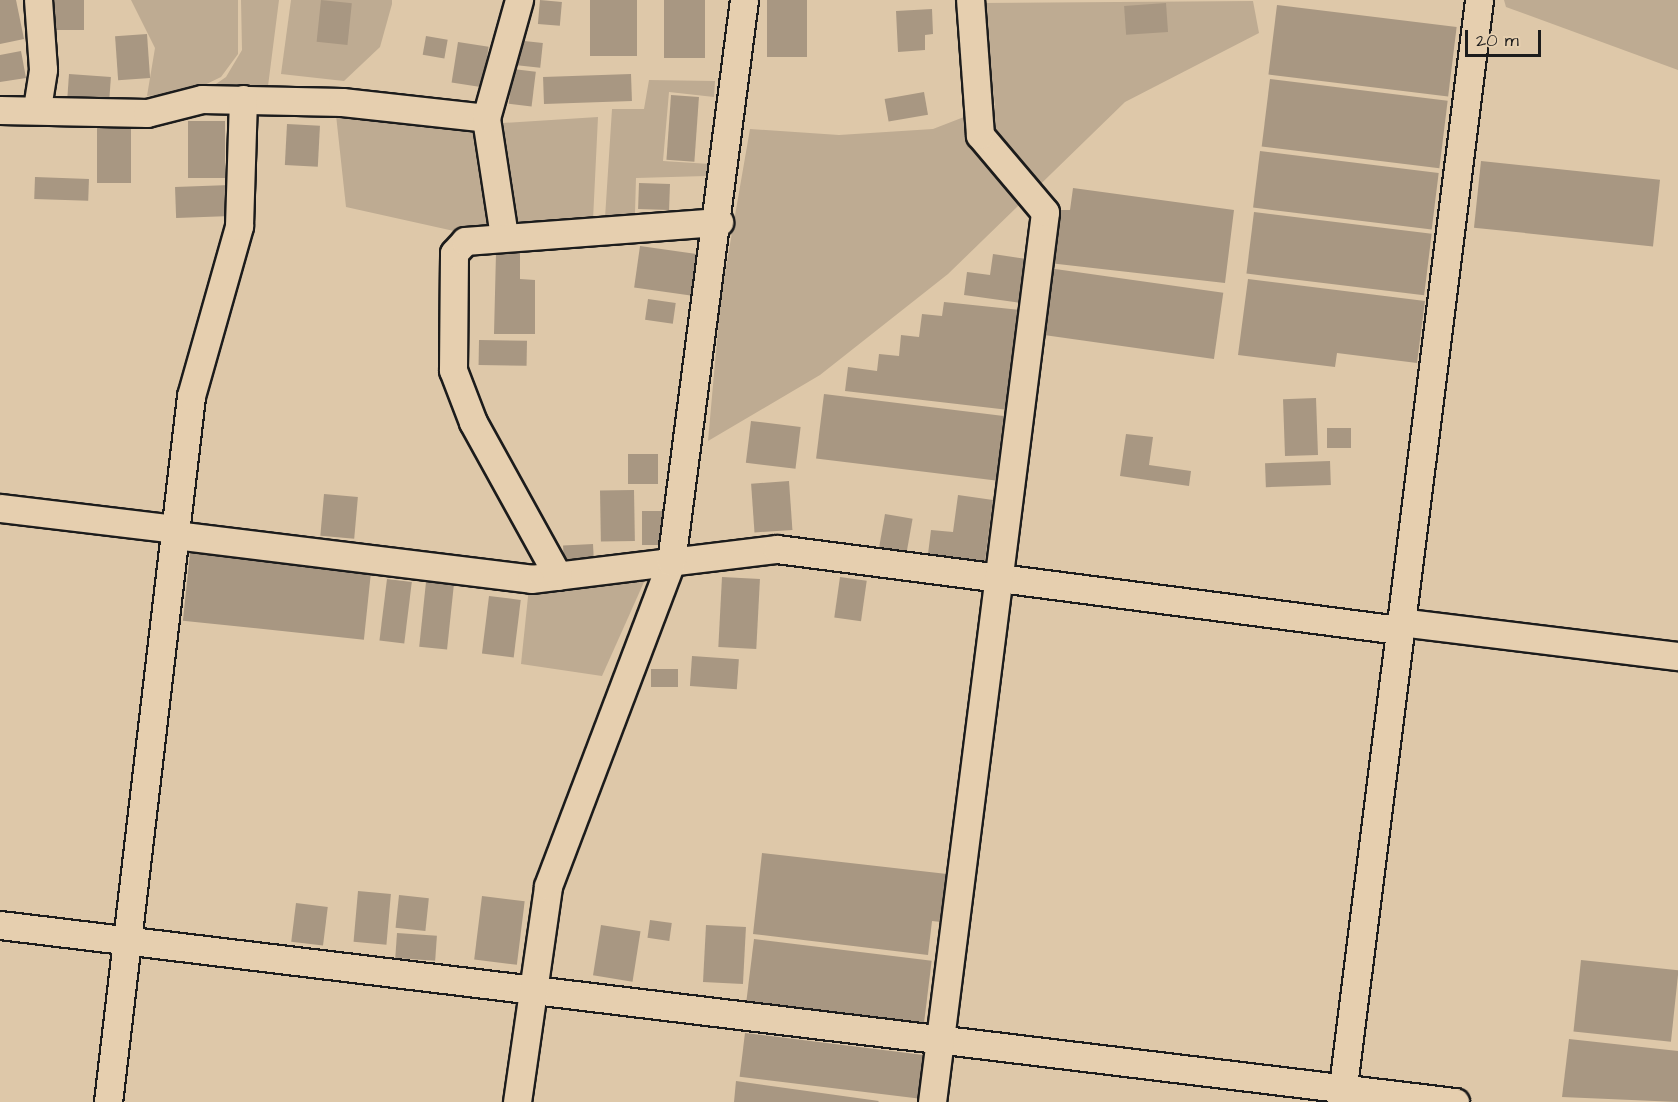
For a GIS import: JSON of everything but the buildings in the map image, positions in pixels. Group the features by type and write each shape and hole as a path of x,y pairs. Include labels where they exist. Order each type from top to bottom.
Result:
{"street":[{"path":"38,0 43,69 38,108"},
{"path":"504,236 486,118 519,0"},
{"path":"517,1102 530,990 548,886 671,562 719,222 744,0"},
{"path":"932,1102 1045,212 980,135 970,0"},
{"path":"1342,1095 1479,0"},
{"path":"0,110 38,108 147,113 202,99 243,99 342,102 486,118"},
{"path":"108,1102 191,396 238,226 243,99"},
{"path":"558,576 473,422 453,370 454,253 465,241 504,236 719,222"},
{"path":"0,508 531,579 777,549 1400,626 1678,656"},
{"path":"0,925 939,1039 1342,1095 1455,1102"}],"shaded area":[{"path":"131,0 238,0 238,54 221,77 190,92 147,96 155,48"},
{"path":"241,0 279,0 267,94 200,95 226,77 242,50"},
{"path":"291,0 392,0 392,4 380,47 344,81 281,74"},
{"path":"1504,0 1678,0 1678,70 1506,7"},
{"path":"1253,1 1259,33 1125,102 948,274 820,375 708,441 721,296 750,129 839,135 933,129 995,105 981,3"},
{"path":"649,80 715,81 714,97 669,92 663,161 710,164 706,176 636,178 635,213 697,213 605,218 612,109 644,109"},
{"path":"336,115 502,123 598,117 593,220 454,231 346,207"},
{"path":"648,573 602,676 521,664 529,587"}]}
